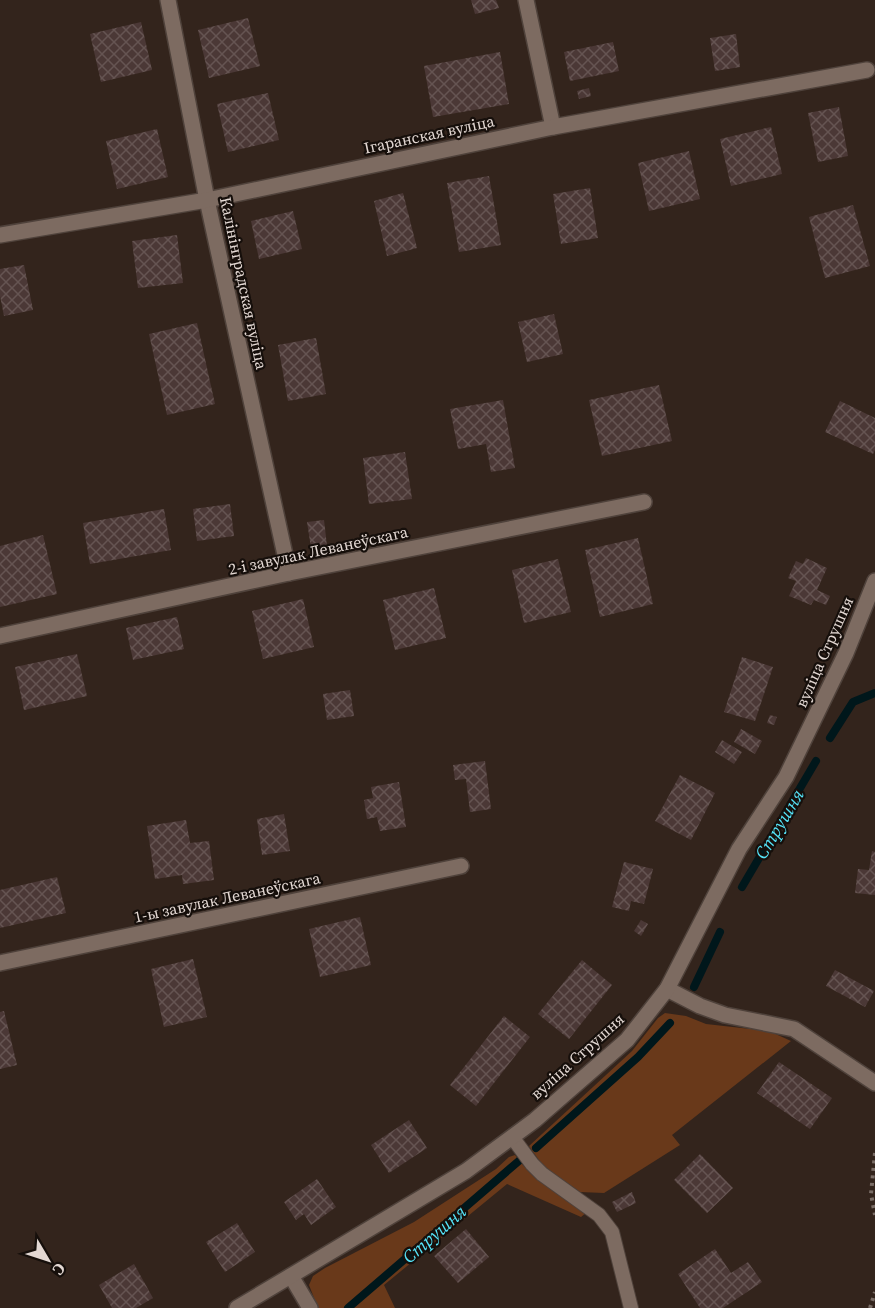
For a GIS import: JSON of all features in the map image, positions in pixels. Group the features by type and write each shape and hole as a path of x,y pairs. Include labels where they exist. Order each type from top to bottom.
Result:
{"street":[{"name":"Калінінградская вуліца","path":"168,0 207,200 289,573"},
{"path":"526,0 553,127"},
{"name":"Ігаранская вуліца","path":"0,235 207,200 553,127 867,69"},
{"name":"2-і завулак Леванеўскага","path":"0,636 289,573 644,502"},
{"name":"вуліца Струшня","path":"237,1308 466,1171 535,1120 627,1040 667,989 739,849 786,777 846,653 875,581"},
{"name":"1-ы завулак Леванеўскага","path":"0,963 461,866"},
{"path":"667,989 700,1006 725,1015 794,1029 875,1083"},
{"path":"291,1276 310,1308"}],"lane":[{"path":"512,1137 542,1174 599,1215 612,1232 631,1308"}],"path":[{"path":"875,1153 871,1194 875,1215"},
{"path":"870,1308 875,1292"}],"shaded area":[{"path":"665,1013 686,1016 706,1024 769,1031 791,1041 672,1135 680,1145 604,1193 580,1192 543,1166 529,1146 632,1051 658,1018"},
{"path":"515,1155 539,1180 587,1212 581,1217 507,1184 384,1285 395,1308 318,1308 309,1285 313,1276 414,1222"}],"building":[{"path":"471,0 496,0 499,8 475,14"},
{"path":"248,18 260,66 209,78 198,30"},
{"path":"141,22 152,70 101,82 90,34"},
{"path":"736,34 740,67 715,71 710,38"},
{"path":"613,42 619,71 570,81 564,52"},
{"path":"500,52 509,104 433,117 424,66"},
{"path":"589,88 591,96 579,99 577,91"},
{"path":"268,93 279,140 228,152 217,104"},
{"path":"839,107 848,156 818,162 808,113"},
{"path":"771,127 782,174 731,186 720,139"},
{"path":"157,129 168,177 117,189 106,141"},
{"path":"689,151 700,199 649,211 638,163"},
{"path":"489,176 501,245 459,252 447,183"},
{"path":"590,188 598,238 561,244 553,194"},
{"path":"403,193 417,248 387,256 374,201"},
{"path":"853,205 870,266 825,278 809,217"},
{"path":"293,211 302,249 259,259 251,221"},
{"path":"177,235 183,283 138,288 132,241"},
{"path":"24,265 33,310 4,316 0,296 0,269"},
{"path":"554,314 563,354 527,362 518,322"},
{"path":"197,323 215,404 167,415 149,334"},
{"path":"316,338 326,394 288,401 278,345"},
{"path":"659,385 672,441 602,456 589,400"},
{"path":"503,400 515,468 491,472 486,444 458,449 450,409"},
{"path":"840,401 875,418 873,454 825,432"},
{"path":"405,452 412,499 369,504 363,458"},
{"path":"230,504 234,536 197,541 193,509"},
{"path":"164,509 171,550 90,564 83,523"},
{"path":"324,520 327,546 311,548 307,522"},
{"path":"43,535 57,594 0,607 0,546"},
{"path":"638,538 653,604 600,617 585,550"},
{"path":"806,558 827,568 817,590 830,596 826,605 814,600 811,605 789,596 796,581 788,578 796,561 803,564"},
{"path":"558,559 571,612 524,623 512,570"},
{"path":"434,588 446,638 395,650 383,600"},
{"path":"303,599 314,647 263,659 252,611"},
{"path":"177,617 184,649 133,660 126,628"},
{"path":"77,654 87,696 24,710 15,667"},
{"path":"742,657 773,667 755,721 724,712"},
{"path":"350,690 354,716 327,720 323,694"},
{"path":"770,715 777,717 774,725 767,723"},
{"path":"741,729 762,741 755,754 734,742"},
{"path":"722,740 742,752 734,764 715,752"},
{"path":"485,761 491,809 470,812 466,779 455,780 453,765"},
{"path":"680,775 715,793 691,840 655,821"},
{"path":"399,782 406,827 380,831 377,817 367,819 364,800 373,798 371,787"},
{"path":"284,814 290,851 262,855 257,819"},
{"path":"186,820 190,843 209,841 214,880 183,884 182,875 155,879 147,826"},
{"path":"872,851 875,852 875,895 855,893 858,869 869,870"},
{"path":"624,862 653,869 644,904 631,901 629,911 612,907"},
{"path":"57,877 66,913 0,928 0,890"},
{"path":"360,917 371,965 320,977 309,929"},
{"path":"641,920 648,924 641,936 634,931"},
{"path":"193,959 207,1017 164,1027 151,969"},
{"path":"582,960 612,985 569,1039 538,1014"},
{"path":"835,970 874,991 865,1007 826,986"},
{"path":"4,1011 17,1065 0,1069 0,1012"},
{"path":"504,1016 530,1037 476,1106 450,1085"},
{"path":"779,1062 832,1098 810,1129 757,1093"},
{"path":"409,1120 427,1148 389,1173 371,1145"},
{"path":"700,1154 733,1188 707,1213 674,1180"},
{"path":"317,1179 336,1207 311,1225 304,1214 296,1220 284,1202"},
{"path":"632,1192 636,1203 617,1212 612,1202"},
{"path":"237,1223 255,1252 225,1272 206,1242"},
{"path":"466,1229 489,1257 458,1283 434,1256"},
{"path":"715,1249 731,1273 748,1262 762,1282 723,1308 700,1308 678,1274"},
{"path":"134,1264 153,1298 136,1308 112,1308 99,1285"}],"waterway":[{"name":"Струшня","path":"830,738 853,702 875,693"},
{"name":"Струшня","path":"742,887 816,761"},
{"name":"Струшня","path":"694,987 720,932"},
{"name":"Струшня","path":"536,1148 638,1057 670,1023"},
{"name":"Струшня","path":"348,1308 520,1160"}]}
